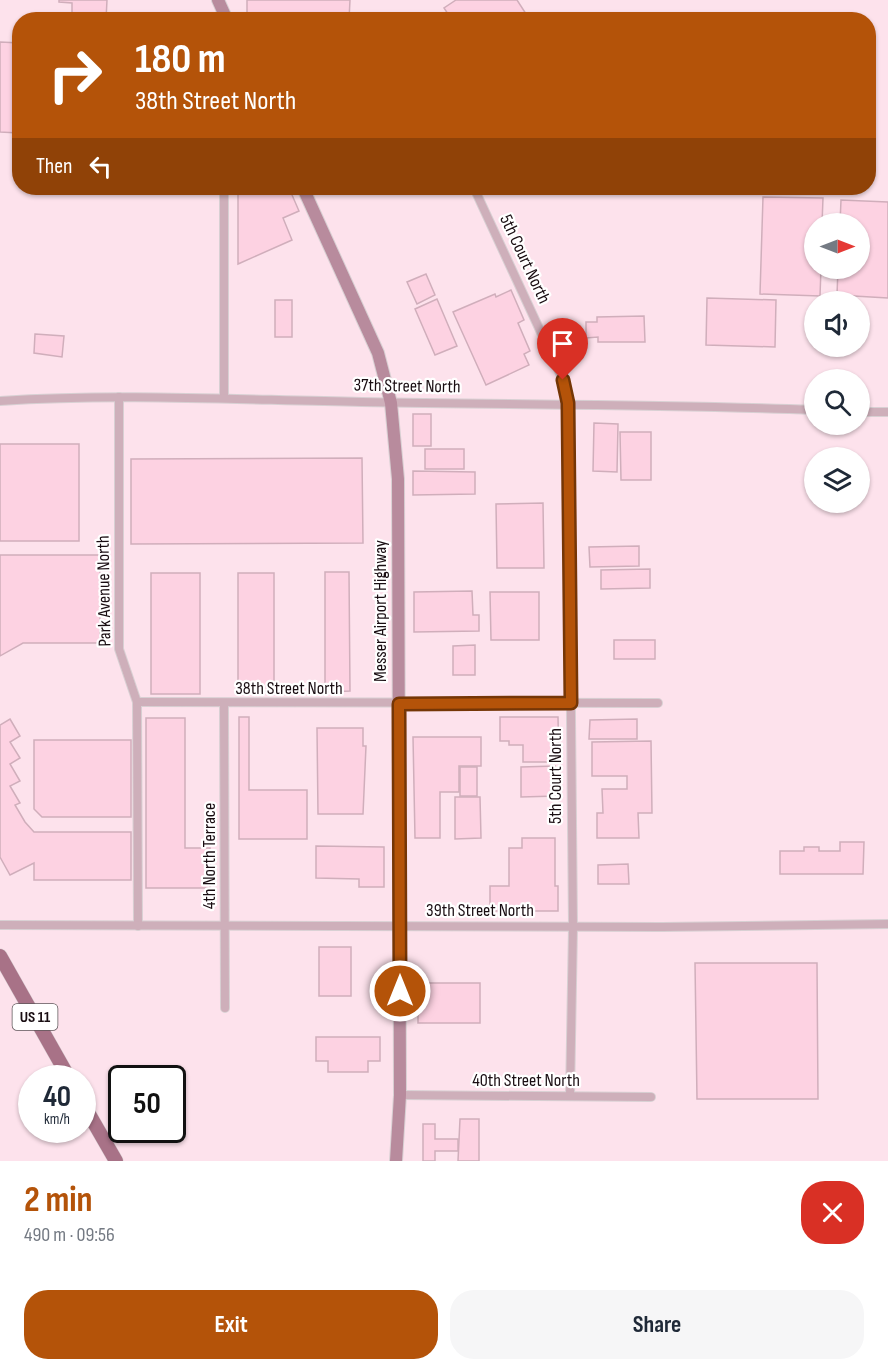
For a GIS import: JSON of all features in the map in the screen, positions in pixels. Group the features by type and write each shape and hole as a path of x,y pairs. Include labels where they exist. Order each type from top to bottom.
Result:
{"main road":[{"name":"Messer Airport Highway","path":"306,195 378,352 391,403 398,479 400,1095 396,1161"},
{"name":"US 11","path":"0,956 62,1065"},
{"path":"96,1126 116,1161"},
{"path":"387,1161 396,1142"}],"street":[{"path":"224,195 224,398"},
{"name":"5th Court North","path":"477,195 563,380 568,403 573,927 570,1096"},
{"name":"37th Street North","path":"0,401 120,397 224,398 391,403 568,403 804,410"},
{"name":"Park Avenue North","path":"120,397 119,649 137,702 138,926"},
{"path":"870,412 888,412"},
{"name":"38th Street North","path":"137,702 224,705 658,703"},
{"name":"4th North Terrace","path":"224,705 225,1008"},
{"name":"39th Street North","path":"0,925 573,927 888,924"},
{"name":"40th Street North","path":"400,1095 651,1097"}],"shaded area":[{"path":"0,0 888,0 888,1161 0,1161"}],"building":[{"path":"59,0 107,0 106,12 72,12 72,3 59,2"},
{"path":"247,0 350,0 349,12 247,12"},
{"path":"456,0 517,0 525,12 447,12 444,8"},
{"path":"0,42 12,43 12,133 0,132"},
{"path":"238,195 292,195 299,211 283,218 292,240 238,264"},
{"path":"763,197 823,198 822,213 804,213 804,279 821,279 820,291 804,291 804,295 760,294"},
{"path":"841,200 888,202 888,298 870,297 870,291 837,291 838,279 870,279 870,213 840,213"},
{"path":"426,274 435,295 417,304 407,282"},
{"path":"511,290 524,320 518,323 530,351 524,354 529,365 486,385 453,312 495,294 496,297"},
{"path":"707,298 776,300 775,347 706,345"},
{"path":"437,299 457,346 435,355 415,309"},
{"path":"275,300 292,300 292,337 275,337"},
{"path":"644,316 645,342 598,342 598,337 586,338 586,322 597,322 597,317"},
{"path":"35,334 64,336 62,357 34,353"},
{"path":"413,414 431,414 431,446 413,446"},
{"path":"594,423 618,424 617,472 593,471"},
{"path":"620,432 651,432 651,480 621,480"},
{"path":"0,444 79,444 79,541 0,541"},
{"path":"425,449 464,449 464,469 425,469"},
{"path":"362,458 363,543 131,544 131,459"},
{"path":"413,471 475,472 475,494 413,495"},
{"path":"543,503 544,568 497,568 496,504"},
{"path":"639,546 639,566 590,567 589,547"},
{"path":"0,555 100,555 100,643 23,643 0,656"},
{"path":"650,569 650,588 601,589 601,570"},
{"path":"325,572 349,572 350,691 325,692"},
{"path":"151,573 200,573 200,694 151,694"},
{"path":"238,573 274,573 274,691 238,691"},
{"path":"472,591 473,615 479,615 479,631 414,632 414,592"},
{"path":"490,592 539,592 539,640 491,640"},
{"path":"614,640 655,640 655,659 614,659"},
{"path":"475,645 475,675 453,675 453,646"},
{"path":"239,717 249,717 249,790 307,790 307,839 239,839"},
{"path":"500,717 558,717 559,762 523,762 523,745 509,745 509,741 500,741"},
{"path":"146,718 185,718 185,848 210,848 210,888 146,888"},
{"path":"10,719 20,736 10,742 20,758 10,764 20,781 10,786 20,803 15,805 25,822 34,832 131,832 131,880 34,880 34,863 10,875 0,857 0,725"},
{"path":"637,719 637,739 589,739 590,720"},
{"path":"317,728 363,728 363,746 366,746 363,814 318,814"},
{"path":"413,737 481,737 481,766 459,766 459,792 440,792 440,838 415,838"},
{"path":"34,740 131,740 131,817 42,817 34,809"},
{"path":"651,741 652,813 638,813 639,838 597,838 597,813 603,813 602,789 627,789 627,776 592,776 592,742"},
{"path":"555,766 556,796 521,797 521,767"},
{"path":"460,767 477,767 477,796 460,796"},
{"path":"455,797 480,797 481,838 455,839"},
{"path":"522,838 555,838 555,886 558,886 558,911 490,911 490,886 509,886 509,848 522,848"},
{"path":"840,842 864,842 863,874 780,874 780,851 804,851 804,847 819,847 819,851 840,851"},
{"path":"316,846 384,847 384,887 359,887 359,879 316,878"},
{"path":"628,864 629,884 598,884 598,865"},
{"path":"319,947 351,947 351,996 319,996"},
{"path":"695,963 817,963 818,1099 697,1099"},
{"path":"418,983 480,983 480,1023 418,1023"},
{"path":"316,1037 380,1037 380,1061 368,1061 368,1072 328,1072 328,1061 316,1061"},
{"path":"460,1119 479,1119 479,1161 458,1161"},
{"path":"423,1124 435,1124 435,1139 458,1139 458,1151 435,1151 435,1161 423,1161"}],"route":[{"path":"400,991 399,704 571,703 568,403 563,380"}]}
